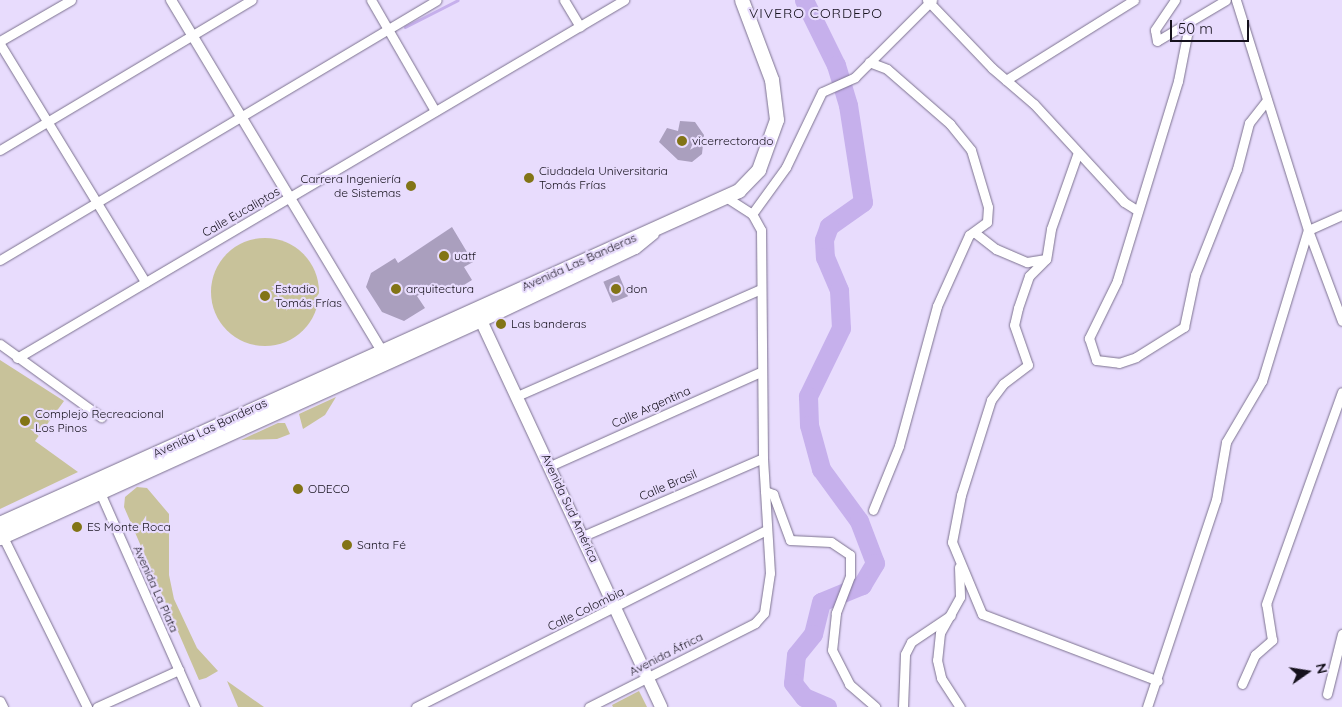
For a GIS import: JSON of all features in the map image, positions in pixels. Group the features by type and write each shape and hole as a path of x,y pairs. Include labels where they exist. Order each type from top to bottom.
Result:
{"main road":[{"name":"Avenida Las Banderas","path":"97,487 479,315 658,228 727,198 759,170 777,120 772,80 742,0"},
{"name":"Avenida Las Banderas","path":"1,533 381,350 479,315"},
{"name":"Avenida Sud América","path":"479,315 617,608 661,707"}],"street":[{"path":"71,0 0,43 95,204 145,282"},
{"path":"171,0 381,350"},
{"path":"0,150 252,0"},
{"path":"371,0 435,111"},
{"path":"0,260 438,0"},
{"path":"564,0 580,27"},
{"name":"Calle Eucaliptos","path":"17,358 624,0"},
{"path":"1006,80 1134,0"},
{"path":"1175,0 1154,36 1158,41 1189,25 1226,0"},
{"path":"1236,0 1308,230 1339,304 1342,322"},
{"path":"752,214 786,167 812,106 831,86 849,81 930,1 1006,80 1034,104 1077,155 1137,210"},
{"path":"1189,25 1178,81 1113,292 1089,338 1091,352 1105,364 1136,357 1184,327 1195,275 1237,169 1249,123 1267,100"},
{"path":"869,62 894,76 950,124 971,150 988,207 987,222 969,235 937,306 899,446 873,510"},
{"path":"1077,155 1051,229 1046,259 1030,276 1014,325 1028,365 1002,384 991,400 961,495 952,542 982,614 1158,681"},
{"path":"727,198 752,214 761,230 763,458 767,530"},
{"path":"1147,707 1158,681 1216,500 1226,442 1262,381 1308,230 1342,215"},
{"path":"974,232 996,249 1027,262 1046,259"},
{"path":"517,396 761,289"},
{"path":"0,344 101,417"},
{"name":"Calle Argentina","path":"550,466 762,371"},
{"path":"1242,684 1255,655 1272,640 1266,604 1342,392"},
{"name":"Calle Brasil","path":"583,536 763,458"},
{"name":"Avenida La Plata","path":"97,487 196,707"},
{"path":"765,491 773,494 790,540 831,542 850,555 850,576 836,613 832,650 849,684 874,707"},
{"name":"Calle Colombia","path":"416,707 617,608 767,530"},
{"name":"Avenida África","path":"589,707 755,623 764,613 770,589 767,530"},
{"path":"1,533 87,707"},
{"path":"959,560 960,597 955,612 940,633 937,660 941,678 960,707"},
{"path":"903,707 905,654 911,642 955,612"},
{"path":"1327,694 1342,634"},
{"path":"97,707 179,670"},
{"path":"0,701 3,707"}],"shaded area":[{"name":"Estadio Tomás Frías","path":"265,238 286,242 303,254 315,271 319,292 315,313 303,330 286,342 265,346 244,342 227,330 215,313 211,292 215,271 227,254 244,242"},
{"name":"Complejo Recreacional Los Pinos","path":"0,360 64,401 35,441 78,472 0,509"},
{"path":"336,397 325,415 303,429 299,414"},
{"path":"278,423 285,423 290,434 277,439 241,440"},
{"path":"137,487 147,488 169,514 169,575 174,599 197,648 218,671 206,678 199,680 124,507 125,497"},
{"path":"227,681 264,707 238,707"},
{"path":"639,691 647,707 613,707 612,705"}],"building":[{"name":"vicerrectorado","path":"680,121 695,122 704,135 702,154 692,162 678,160 659,142 667,128 678,131"},
{"path":"452,227 473,262 464,267 472,280 451,293 446,286 438,290 436,285 417,296 425,308 404,321 382,312 366,287 371,273 395,258 398,263"},
{"name":"don","path":"619,275 628,296 612,303 603,282"}],"waterway":[{"path":"405,27 458,0"},
{"path":"804,0 836,65 848,105 863,202 829,226 824,240 825,257 839,290 841,328 808,396 809,425 821,469 859,521 875,563 862,585 821,602 813,634 796,655 793,683 804,697 827,707"}],"place":[{"name":"vicerrectorado","path":"682,141"},
{"name":"Ciudadela Universitaria Tomás Frías","path":"529,178"},
{"name":"Carrera Ingeniería de Sistemas","path":"411,186"},
{"name":"uatf","path":"444,256"},
{"name":"arquitectura","path":"396,289"},
{"name":"don","path":"616,289"},
{"name":"Estadio Tomás Frías","path":"265,296"},
{"name":"Las banderas","path":"501,324"},
{"name":"Complejo Recreacional Los Pinos","path":"25,421"},
{"name":"ODECO","path":"298,489"},
{"name":"ES Monte Roca","path":"77,527"},
{"name":"Santa Fé","path":"347,545"}],"district":[{"name":"VIVERO CORDEPO","path":"816,13"}]}
